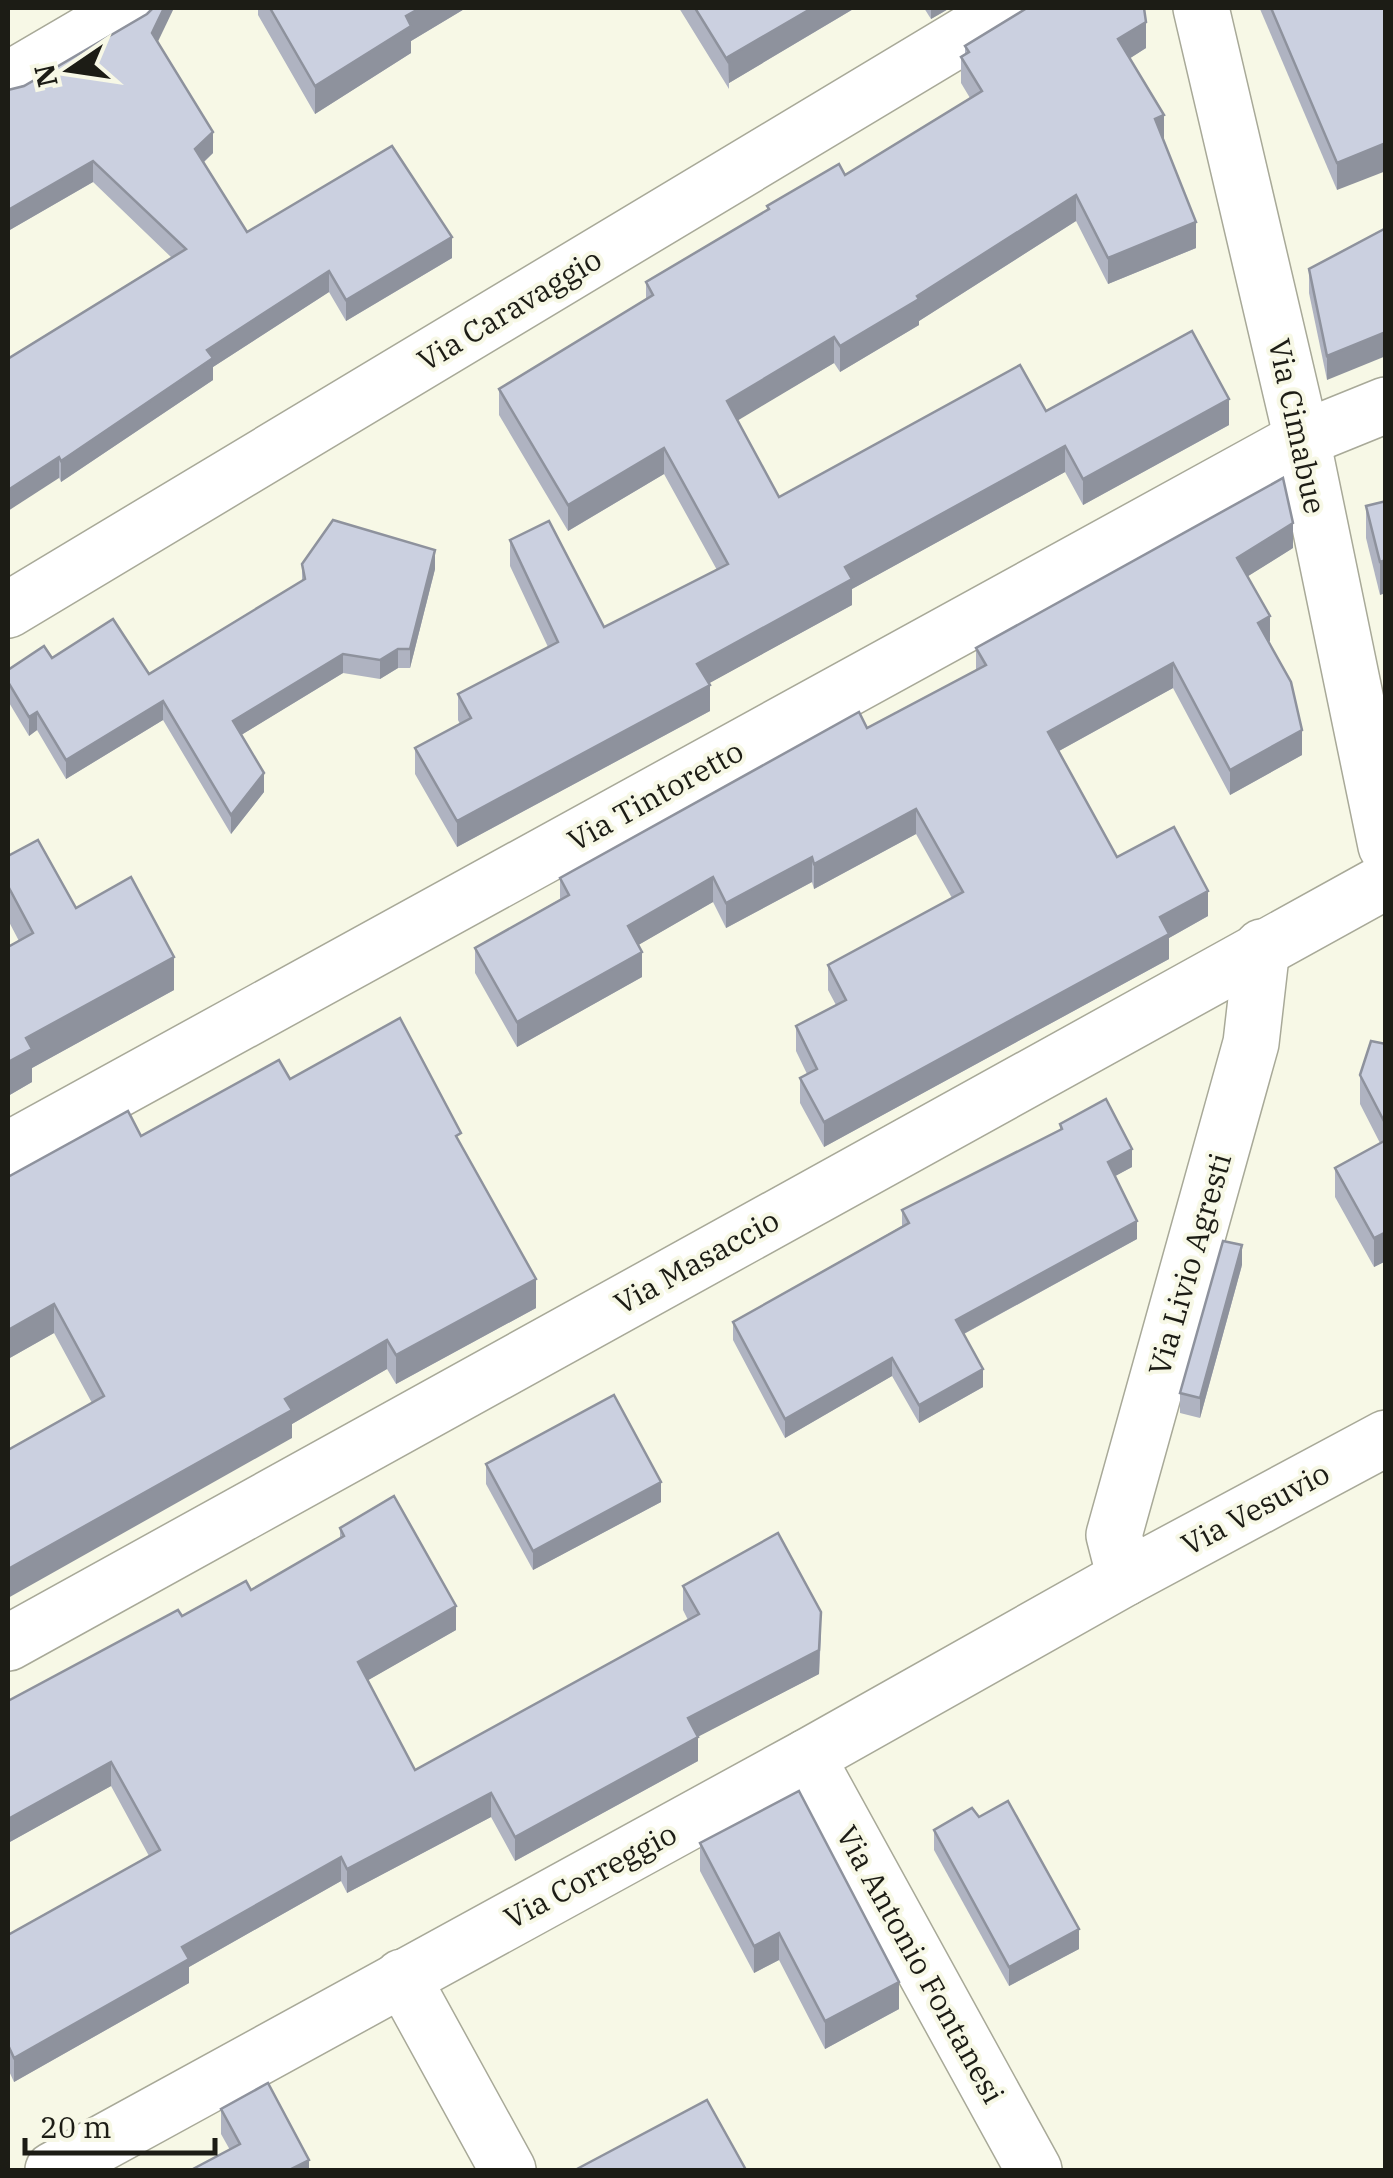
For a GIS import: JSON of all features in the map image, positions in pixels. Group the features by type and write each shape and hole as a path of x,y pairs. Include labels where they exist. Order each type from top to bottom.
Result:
{"street":[{"path":"8,80 132,8"},
{"name":"Via Caravaggio","path":"8,610 1010,8"},
{"name":"Via Cimabue","path":"1201,8 1302,439 1386,846"},
{"name":"Via Tintoretto","path":"8,1150 1302,439 1386,405"},
{"name":"Via Masaccio","path":"8,1643 1386,882"},
{"name":"Via Livio Agresti","path":"1124,1578 1114,1535 1251,1044 1262,948"},
{"name":"Via Vesuvio","path":"1124,1578 1386,1438"},
{"name":"Via Correggio","path":"53,2170 807,1757 1124,1578"},
{"name":"Via Antonio Fontanesi","path":"807,1757 1034,2170"},
{"path":"402,1977 508,2170"}],"building":[{"path":"153,8 164,8 152,33 213,132 195,149 247,232 392,146 452,237 346,300 329,271 207,350 213,358 61,461 59,457 8,490 8,355 9,358 186,249 93,161 8,210 8,90 24,86"},
{"path":"270,8 420,8 406,16 411,26 315,86"},
{"path":"695,8 812,8 728,57 729,63"},
{"path":"1027,8 1144,8 1146,22 1118,39 1164,115 1155,119 1196,222 1108,258 1076,195 840,346 834,337 727,401 779,497 1020,365 1046,411 1192,331 1229,399 1083,479 1065,446 845,567 852,579 697,664 710,685 457,821 415,748 471,718 458,694 558,642 510,540 549,521 604,627 728,564 664,448 568,505 499,389 653,295 646,282 769,209 767,206 839,164 845,175 982,91 961,57 969,52 965,46"},
{"path":"1271,8 1386,8 1386,143 1337,163"},
{"path":"1386,228 1386,332 1327,356 1309,269"},
{"path":"1283,478 1293,523 1237,558 1270,616 1258,623 1291,682 1302,730 1230,770 1173,663 1048,732 1117,857 1174,827 1208,891 1160,917 1169,934 824,1122 800,1078 817,1069 796,1026 846,1000 828,965 963,892 916,809 814,864 812,857 726,903 713,877 628,926 642,952 517,1022 475,948 569,895 560,878 859,712 867,728 986,665 976,648"},
{"path":"1386,501 1386,560 1380,562 1366,506"},
{"path":"333,520 435,550 410,649 398,649 380,660 343,654 233,721 264,773 231,815 163,701 66,760 37,712 29,717 8,682 8,670 44,646 52,658 113,619 149,674 305,579 302,564"},
{"path":"38,840 76,908 131,877 174,957 26,1038 32,1049 8,1062 8,947 33,933 8,886 8,856"},
{"path":"400,1018 461,1133 456,1136 536,1279 396,1355 387,1340 285,1399 292,1410 8,1569 8,1450 104,1396 54,1304 8,1330 8,1177 128,1111 141,1136 279,1060 290,1079"},
{"path":"1371,1041 1386,1044 1386,1125 1360,1075"},
{"path":"1106,1099 1132,1149 1108,1162 1137,1221 956,1320 983,1369 919,1405 892,1358 785,1419 733,1322 909,1223 902,1210 1062,1129 1060,1124"},
{"path":"1386,1140 1386,1232 1374,1238 1335,1168"},
{"path":"1223,1241 1242,1245 1200,1398 1180,1393"},
{"path":"614,1395 661,1482 533,1551 486,1464"},
{"path":"394,1496 456,1606 358,1662 415,1770 699,1614 683,1586 778,1533 821,1612 819,1650 688,1718 698,1737 515,1837 491,1793 347,1869 341,1857 182,1947 189,1959 14,2058 8,2045 8,1935 160,1850 111,1762 8,1819 8,1701 178,1610 182,1616 246,1581 251,1590 344,1536 340,1528"},
{"path":"799,1791 899,1982 825,2021 779,1933 754,1946 700,1843"},
{"path":"1008,1801 1079,1929 1009,1967 934,1830 972,1808 979,1817"},
{"path":"268,2083 309,2160 289,2170 191,2170 240,2144 221,2109"},
{"path":"707,2100 746,2170 575,2170"}]}
